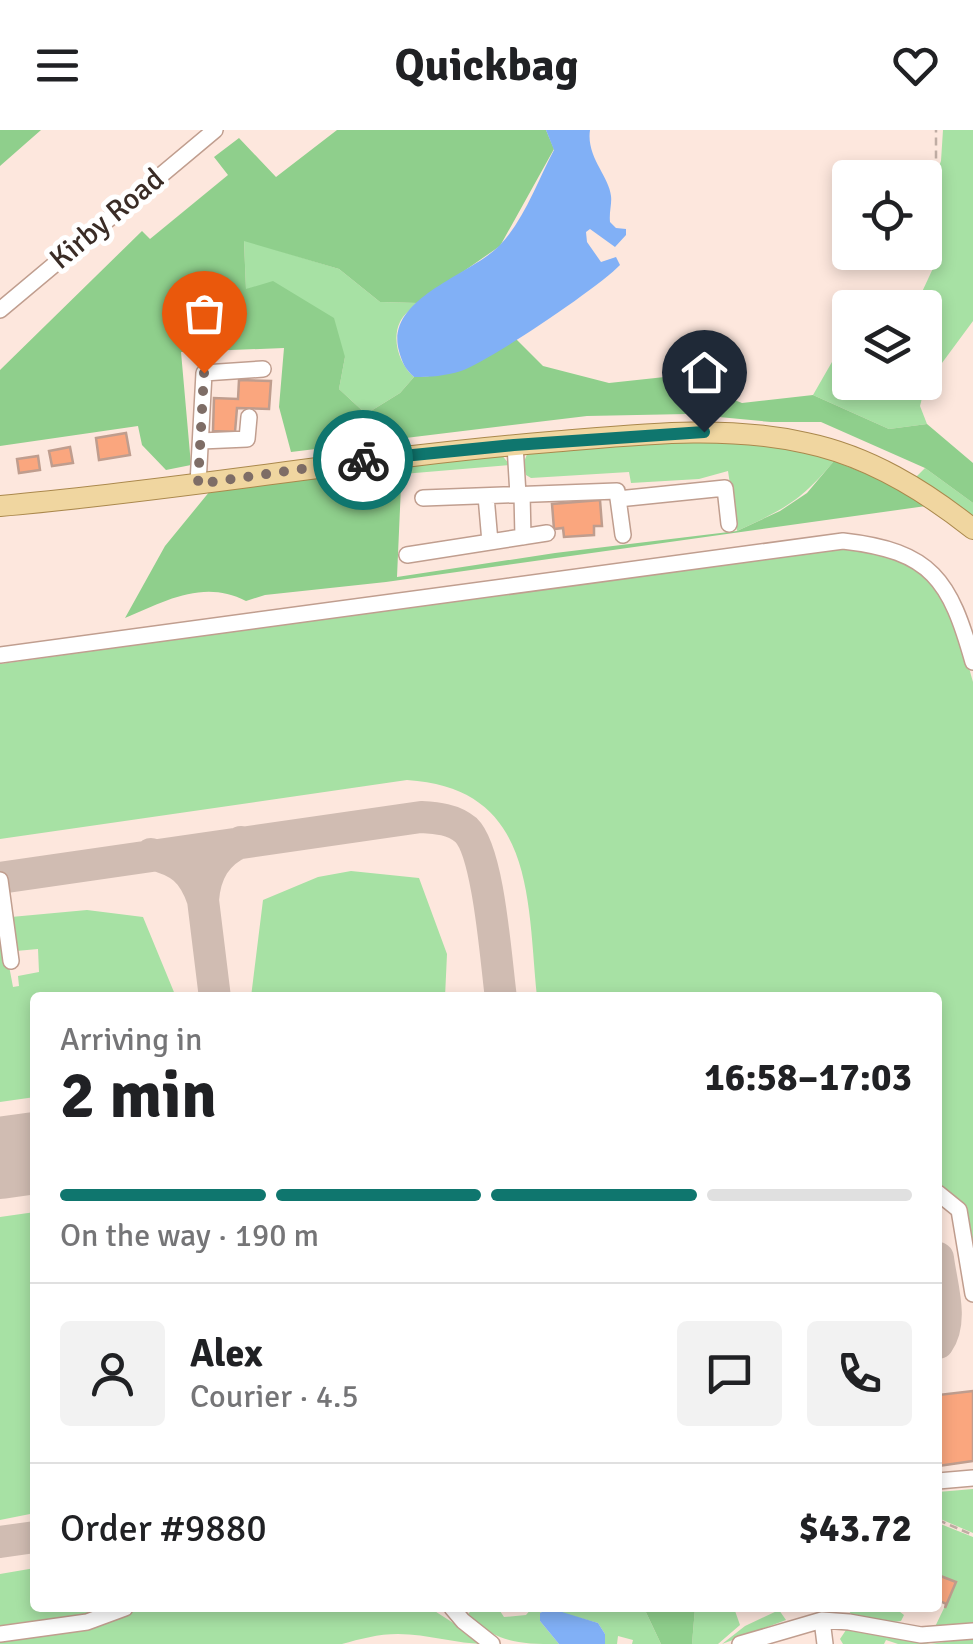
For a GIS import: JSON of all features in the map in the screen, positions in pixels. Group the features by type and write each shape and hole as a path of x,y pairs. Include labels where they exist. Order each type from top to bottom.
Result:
{"main road":[{"path":"0,506 198,484 376,458 692,432 741,433 792,440 870,463 919,490 973,529"}],"street":[{"name":"Kirby Road","path":"0,310 215,130"},
{"path":"198,484 204,373 262,369"},
{"path":"201,440 247,440 248,417"},
{"path":"514,445 523,537"},
{"path":"618,500 725,488 729,524"},
{"path":"423,498 617,491 623,535"},
{"path":"486,496 490,542"},
{"path":"407,555 547,533"},
{"path":"0,656 843,540 900,553 926,567 945,586 954,603 973,662"},
{"path":"0,880 11,961"},
{"path":"942,1196 958,1210 973,1294"},
{"path":"942,1481 973,1478"},
{"path":"0,1634 87,1622 114,1612"},
{"path":"455,1612 492,1644"},
{"path":"740,1644 822,1620 921,1635 973,1631"},
{"path":"822,1620 825,1644"}],"path":[{"path":"936,130 936,160"},
{"path":"942,1522 973,1535"}],"green space":[{"path":"0,130 41,130 0,166"},
{"path":"337,130 546,130 554,149 500,246 418,303 380,302 339,269 244,241 246,289 273,281 334,318 345,357 339,389 366,414 400,393 414,377 455,371 516,339 543,366 609,383 674,376 742,403 813,395 889,429 927,424 973,463 973,503 925,468 821,422 687,414 587,416 291,452 279,407 284,348 181,352 191,465 166,470 142,445 138,426 0,446 0,370 142,231 150,239 228,175 214,157 239,138 276,177"},
{"path":"943,130 973,130 973,321 942,363 942,290 923,290 932,270 942,270"},
{"path":"244,240 339,269 380,302 418,303 397,329 398,352 414,377 400,393 366,414 339,389 345,357 246,290"},
{"path":"832,362 832,400 922,400 927,424 889,429 813,395"},
{"path":"745,442 802,451 834,461 790,503 737,531 728,471 699,479 631,483 629,472 531,478 523,464 528,452 646,443"},
{"path":"500,453 510,465 403,474 402,463"},
{"path":"834,461 884,481 926,506 386,582 265,595 246,601 200,592 170,599 125,618 165,546 210,491 402,463 397,577 737,531 807,493"},
{"path":"925,468 973,503 973,521 915,478"},
{"path":"834,547 867,550 916,569 945,603 956,625 973,682 973,1260 966,1207 942,1189 942,992 537,992 525,887 516,854 502,826 480,803 449,788 407,780 0,839 0,664"},
{"path":"351,871 419,878 447,954 445,992 252,992 263,900 318,877"},
{"path":"87,910 143,917 174,992 30,992 30,1098 0,1102 0,918 13,987 19,986 18,976 39,972 38,949 16,951 11,917"},
{"path":"30,1213 30,1514 0,1520 0,1217"},
{"path":"973,1489 973,1533 942,1520 942,1492"},
{"path":"942,1525 973,1537 973,1623 933,1631 956,1583 942,1577"},
{"path":"30,1569 30,1612 93,1612 0,1628 0,1574"},
{"path":"126,1612 436,1612 486,1644 398,1634 342,1644 0,1644 0,1639 105,1621"},
{"path":"470,1612 501,1612 504,1617 541,1612 540,1621 559,1644 500,1637 466,1617"},
{"path":"558,1612 646,1612 661,1644 632,1644 633,1640 618,1636 617,1644 605,1644 605,1634 598,1623"},
{"path":"646,1612 695,1612 692,1644 661,1644"},
{"path":"695,1612 735,1612 740,1625 718,1644 692,1644"},
{"path":"775,1612 780,1612 786,1620 722,1644 745,1626"},
{"path":"851,1614 904,1615 901,1621 893,1622"},
{"path":"846,1630 930,1644 886,1640 884,1644 843,1644 840,1639"},
{"path":"973,1638 973,1644 930,1644"}],"water":[{"path":"546,130 590,130 591,149 611,196 610,222 616,228 626,229 626,235 615,247 590,229 586,232 587,242 601,262 616,257 620,265 544,322 475,364 449,374 414,377 399,351 398,332 405,316 433,289 487,256 509,235 554,150"},
{"path":"562,1612 598,1623 605,1634 605,1644 559,1644 540,1621 540,1613"}],"building":[{"path":"239,380 271,381 269,409 237,408 235,432 213,431 214,398 238,399"},
{"path":"126,433 130,455 99,460 96,438"},
{"path":"70,447 73,463 52,466 49,451"},
{"path":"38,456 40,470 19,473 17,459"},
{"path":"600,500 602,526 594,526 594,535 564,537 563,528 554,529 552,504"},
{"path":"973,1391 973,1461 942,1465 942,1395"},
{"path":"942,1577 956,1582 945,1608 942,1602"}],"taxiway":[{"path":"0,878 421,817 445,820 466,830 480,860 500,992"},
{"path":"151,854 184,869 203,900 213,865 241,842"},
{"path":"203,900 214,992"},
{"path":"942,1280 946,1313 942,1336"},
{"path":"0,1542 30,1538"}],"runway":[{"path":"0,1158 30,1154"}],"way so far":[{"path":"204,373 198,484 363,460"}],"route":[{"path":"363,460 704,432"}]}
